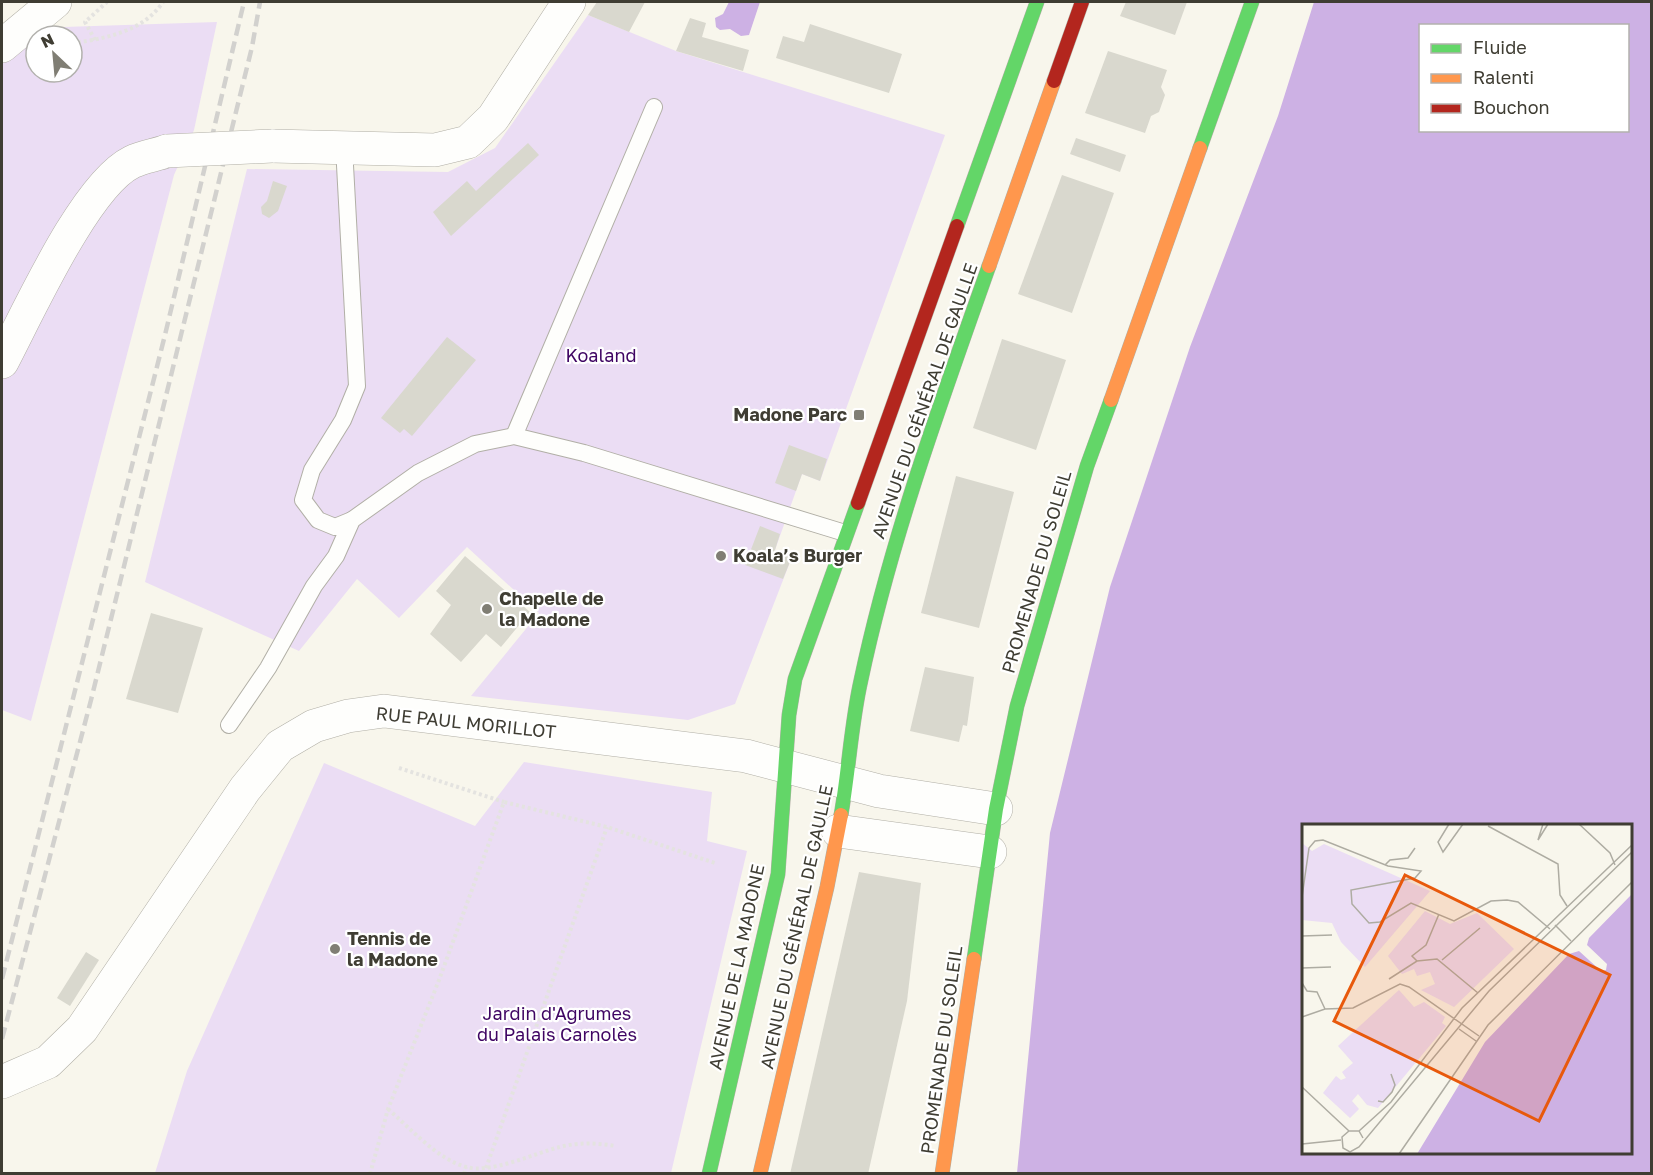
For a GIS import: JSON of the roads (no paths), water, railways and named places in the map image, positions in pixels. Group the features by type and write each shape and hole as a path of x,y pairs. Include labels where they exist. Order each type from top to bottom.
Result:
{"main road":[{"name":"AVENUE DU GÉNÉRAL DE GAULLE","path":"786,766 789,715 795,679 1037,2"},
{"name":"AVENUE DU GÉNÉRAL DE GAULLE","path":"760,1173 838,831 847,783 860,682 913,483 1082,2"},
{"name":"PROMENADE DU SOLEIL","path":"942,1173 996,809 1017,706 1087,466 1252,2"},
{"name":"AVENUE DE LA MADONE","path":"709,1173 778,874 786,766"}],"street":[{"path":"2,46 55,2"},
{"path":"2,362 76,224 102,187 131,162 167,151 272,146 435,150 468,142 493,118 569,2"},
{"name":"RUE PAUL MORILLOT","path":"2,1082 48,1062 82,1029 245,789 280,746 314,726 348,716 384,711 746,756 879,791 996,809"},
{"path":"838,831 990,852"}],"lane":[{"path":"514,436 654,106"},
{"path":"344,147 357,386 343,420 312,470 303,500 318,520 335,527 352,520 418,473 475,444 514,436 584,453 846,533"},
{"path":"229,725 268,668 314,586 336,556 352,520"}],"railway":[{"path":"2,979 165,335 244,2"},
{"path":"2,1039 91,700 252,47 260,2"}],"place":[{"name":"Madone Parc","path":"859,415"},
{"name":"Koala’s Burger","path":"721,556"},
{"name":"Chapelle de la Madone","path":"487,609"},
{"name":"Tennis de la Madone","path":"335,949"}],"park label":[{"name":"Koaland","path":"601,356"},
{"name":"Jardin d'Agrumes du Palais Carnolès","path":"557,1024"}]}
